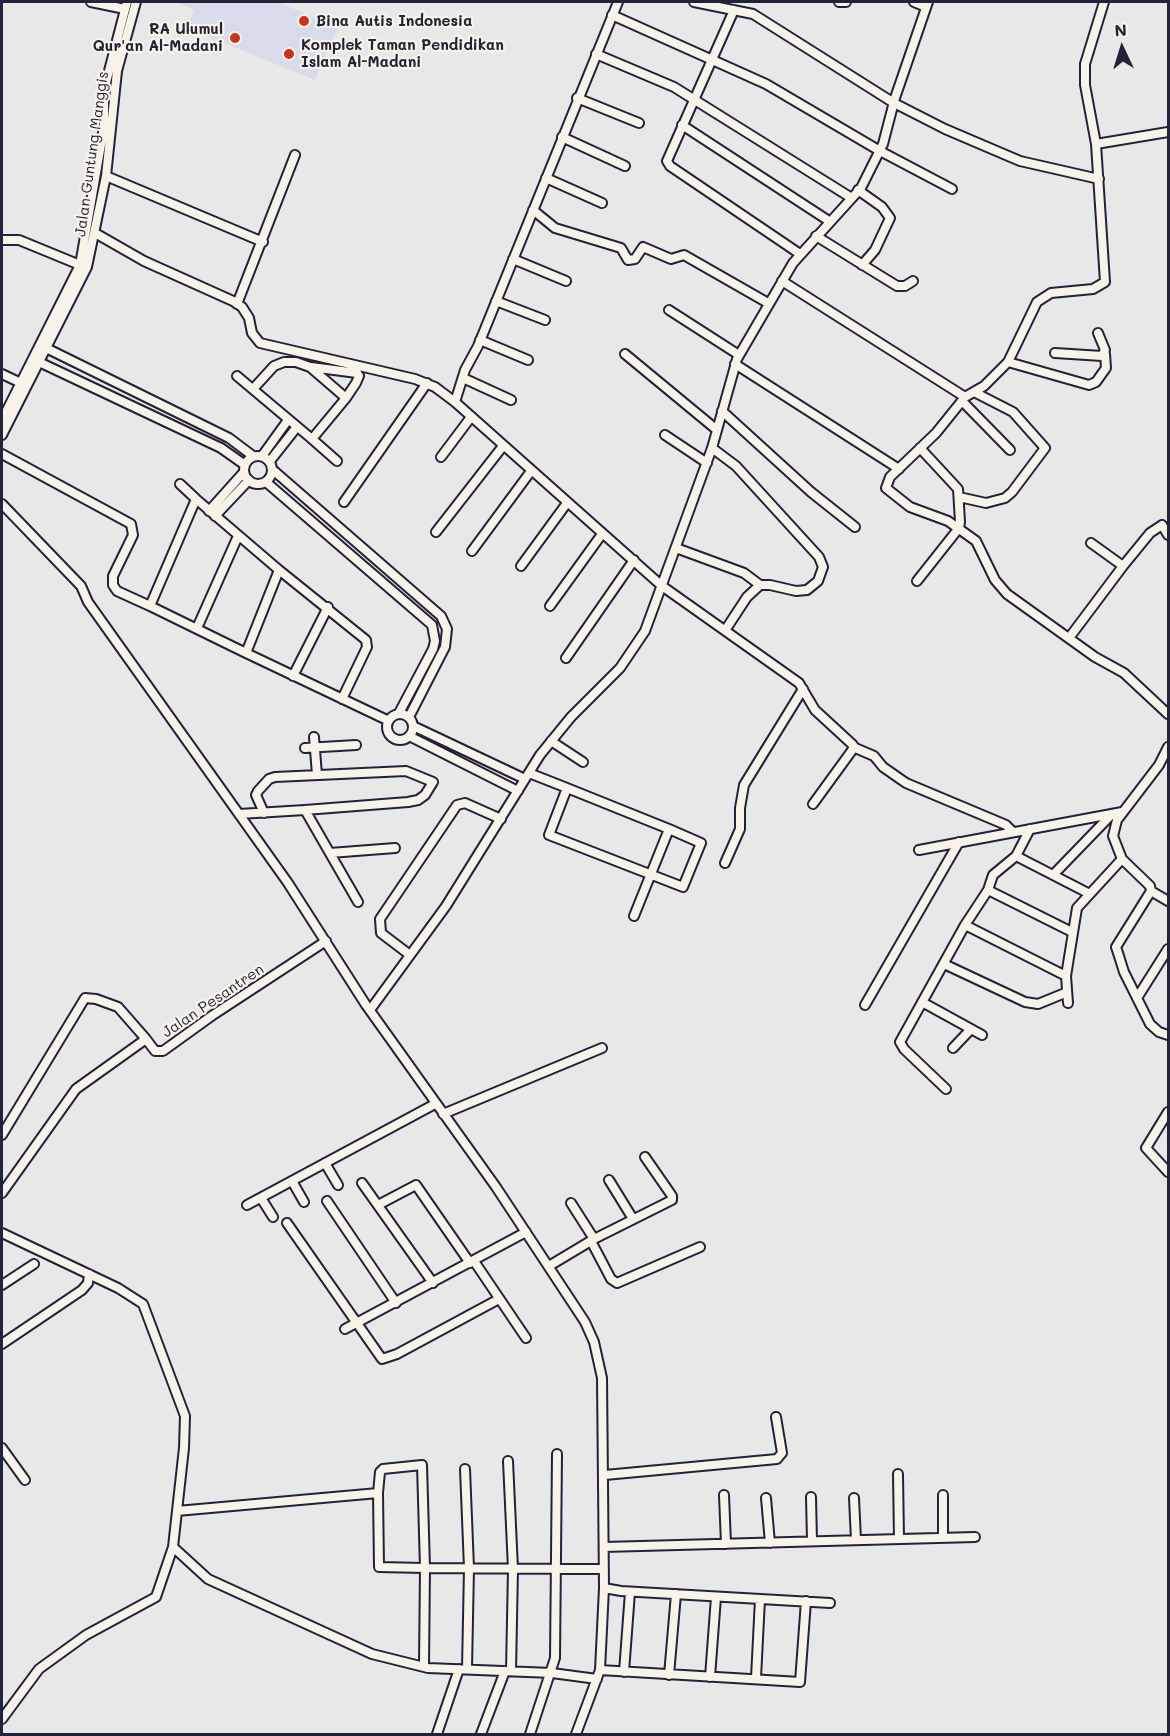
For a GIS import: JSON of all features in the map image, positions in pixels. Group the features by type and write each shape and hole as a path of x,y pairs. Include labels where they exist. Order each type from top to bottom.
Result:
{"street":[{"path":"91,2 126,5"},
{"name":"Jalan Guntung Manggis","path":"2,435 81,282 95,233 106,176 117,70 136,2"},
{"path":"455,402 618,2"},
{"path":"693,2 753,14 894,103 945,129 1020,161 1099,179"},
{"path":"839,2 846,2"},
{"path":"370,1010 446,906 551,741 633,650 645,631 712,448 739,355 768,303 800,254 858,190 880,151 927,4 914,2"},
{"path":"1104,2 1085,64 1085,85 1096,144 1105,282 1098,288 1043,296 1037,302 1008,362 963,399 888,480 887,491 910,507 942,518 959,528 980,545 995,580 1007,594 1124,673 1168,714"},
{"name":"Jalan Guntung Manggis","path":"2,420 80,265 104,127 104,90 126,5"},
{"path":"734,10 714,58 666,158 670,166 800,254"},
{"path":"612,15 714,58 766,84 880,151 952,189"},
{"path":"596,54 674,87 850,197"},
{"path":"577,98 639,123"},
{"path":"682,125 830,220"},
{"path":"1096,144 1168,132"},
{"path":"562,138 625,166"},
{"path":"237,304 295,155"},
{"path":"106,176 263,242"},
{"path":"546,178 602,203"},
{"path":"858,190 889,213 890,218 875,250 862,265"},
{"path":"533,210 555,228 621,248 628,260 635,259 643,247 671,259 684,255 768,303"},
{"path":"95,233 144,261 237,304 249,318 252,333 260,343 427,383 455,402 662,586 796,680 814,710 853,747 874,756 883,767 906,783 1006,825 1013,832"},
{"path":"816,236 897,286 905,286 913,281"},
{"path":"2,240 19,240 80,265"},
{"path":"513,259 566,280"},
{"path":"782,281 963,399 1010,450"},
{"path":"496,301 545,320"},
{"path":"669,310 739,355"},
{"path":"1008,362 1089,385 1096,382 1106,368 1105,354 1098,333"},
{"path":"480,340 528,360"},
{"path":"46,348 229,438 253,456 262,456 270,461 273,470 441,616 447,629 446,642 409,717"},
{"path":"1055,353 1097,357 1105,354"},
{"path":"626,354 717,430"},
{"path":"39,362 221,448 244,468 249,480 259,484 266,482 273,470"},
{"path":"253,389 274,366 284,362 357,373 359,376 357,383 312,440"},
{"path":"735,364 899,469"},
{"path":"310,367 346,398"},
{"path":"2,374 21,383"},
{"path":"237,376 337,461"},
{"path":"463,378 511,400"},
{"path":"344,502 427,383"},
{"path":"959,497 986,503 1005,498 1012,492 1045,447 1013,412 974,392"},
{"path":"722,411 811,492 855,527"},
{"path":"441,457 471,417"},
{"path":"262,456 288,420"},
{"path":"270,461 296,428"},
{"path":"665,435 706,464"},
{"path":"436,532 503,446"},
{"path":"676,548 744,573 760,585 796,591 807,590 818,580 823,567 819,557 736,466 712,448"},
{"path":"917,581 959,528 959,497 954,484 939,471 920,448"},
{"path":"2,454 131,524 133,535 113,576 113,585 117,591 387,720"},
{"path":"212,514 253,456"},
{"path":"472,551 531,471"},
{"path":"212,514 249,480"},
{"path":"266,482 429,621 435,641 399,713 387,720"},
{"path":"180,484 212,514 328,608 367,643 342,699"},
{"path":"150,606 196,499"},
{"path":"521,566 567,503"},
{"path":"2,504 81,586 88,603 239,814 370,1010 526,1232 585,1322 599,1358 605,1475 604,1588 600,1671 576,1734"},
{"path":"1069,638 1150,533 1162,525 1168,535"},
{"path":"550,606 602,534"},
{"path":"197,628 238,536"},
{"path":"1091,543 1123,566"},
{"path":"566,658 634,561"},
{"path":"246,653 279,570"},
{"path":"726,629 747,597 760,585"},
{"path":"293,676 328,608"},
{"path":"422,670 431,674"},
{"path":"725,863 740,829 740,807 744,785 803,689"},
{"path":"399,713 409,717 413,726 460,748 527,776 567,788 701,843 683,887 549,834 567,788"},
{"path":"387,720 386,730 392,738 400,740 409,736 413,726"},
{"path":"409,736 518,791"},
{"path":"314,737 318,775"},
{"path":"551,741 583,762"},
{"path":"305,748 356,745"},
{"path":"813,804 853,747"},
{"path":"1168,747 1159,765 1122,812 1113,832 1122,860 1150,886 1151,891 1168,901"},
{"path":"456,759 460,748"},
{"path":"239,814 264,813 408,802 418,800 433,783 429,778 406,771 269,779 256,795 264,813"},
{"path":"410,955 381,933 380,919 458,806 465,803 501,819"},
{"path":"305,810 358,902"},
{"path":"919,850 1122,812"},
{"path":"1053,875 1112,814"},
{"path":"634,916 669,829"},
{"path":"946,1089 904,1049 900,1042 965,925 988,890 993,875 1016,856 1030,829"},
{"path":"865,1005 959,842"},
{"path":"330,853 395,848"},
{"path":"1016,856 1088,894"},
{"path":"1068,1003 1065,993 1066,976 1077,908 1122,860"},
{"path":"988,890 1072,932"},
{"path":"1151,891 1116,947 1124,972 1150,1024 1159,1032 1168,1035"},
{"path":"965,925 1066,976"},
{"name":"Jalan Pesantren","path":"2,1193 71,1094 146,1039 155,1051 163,1051 213,1015 326,941"},
{"path":"1137,998 1168,949"},
{"path":"944,964 1025,1002 1038,1004 1065,993"},
{"path":"2,1135 85,998 96,999 118,1007 146,1039"},
{"path":"922,1002 982,1035"},
{"path":"953,1048 971,1029"},
{"path":"443,1114 602,1048"},
{"path":"247,1205 435,1104"},
{"path":"1168,1112 1146,1148 1168,1172"},
{"path":"549,1266 592,1240 672,1200 672,1196 645,1157"},
{"path":"325,1163 338,1185"},
{"path":"609,1180 633,1220"},
{"path":"292,1181 304,1202"},
{"path":"362,1183 433,1283"},
{"path":"378,1205 416,1185 526,1338"},
{"path":"261,1197 273,1217"},
{"path":"327,1201 396,1303"},
{"path":"571,1203 611,1279 616,1283 700,1247"},
{"path":"287,1223 379,1358 387,1358 499,1299"},
{"path":"345,1329 526,1232"},
{"path":"2,1233 140,1301 150,1320 185,1416 173,1547 156,1597 86,1635 39,1669 2,1719"},
{"path":"2,1285 34,1264"},
{"path":"2,1342 82,1290 88,1283 89,1274"},
{"path":"605,1475 777,1459 782,1453 776,1417"},
{"path":"2,1448 25,1480"},
{"path":"530,1734 552,1673 555,1658 557,1454"},
{"path":"481,1734 508,1671 513,1569 508,1461"},
{"path":"424,1665 425,1568 422,1465 383,1469 380,1472 378,1493 379,1567 425,1568 468,1568 513,1569 604,1569"},
{"path":"437,1734 463,1669 468,1568 465,1469"},
{"path":"898,1473 899,1539"},
{"path":"177,1511 378,1493"},
{"path":"724,1495 726,1544"},
{"path":"943,1495 943,1538"},
{"path":"811,1497 812,1541"},
{"path":"766,1498 770,1543"},
{"path":"854,1498 856,1540"},
{"path":"604,1547 975,1537"},
{"path":"173,1547 208,1579 372,1654 424,1665 552,1673 597,1679"},
{"path":"604,1588 630,1592 830,1603"},
{"path":"624,1672 630,1592"},
{"path":"669,1675 676,1594"},
{"path":"710,1677 716,1597"},
{"path":"756,1678 760,1599"},
{"path":"600,1671 800,1682 806,1601"}],"shaded area":[{"name":"Komplek Taman Pendidikan Islam Al-Madani","path":"176,2 278,2 338,28 315,80 187,28 194,10"}],"place":[{"name":"Bina Autis Indonesia","path":"304,21"},
{"name":"RA Ulumul Qur'an Al-Madani","path":"235,38"},
{"name":"Komplek Taman Pendidikan Islam Al-Madani","path":"289,54"}]}
